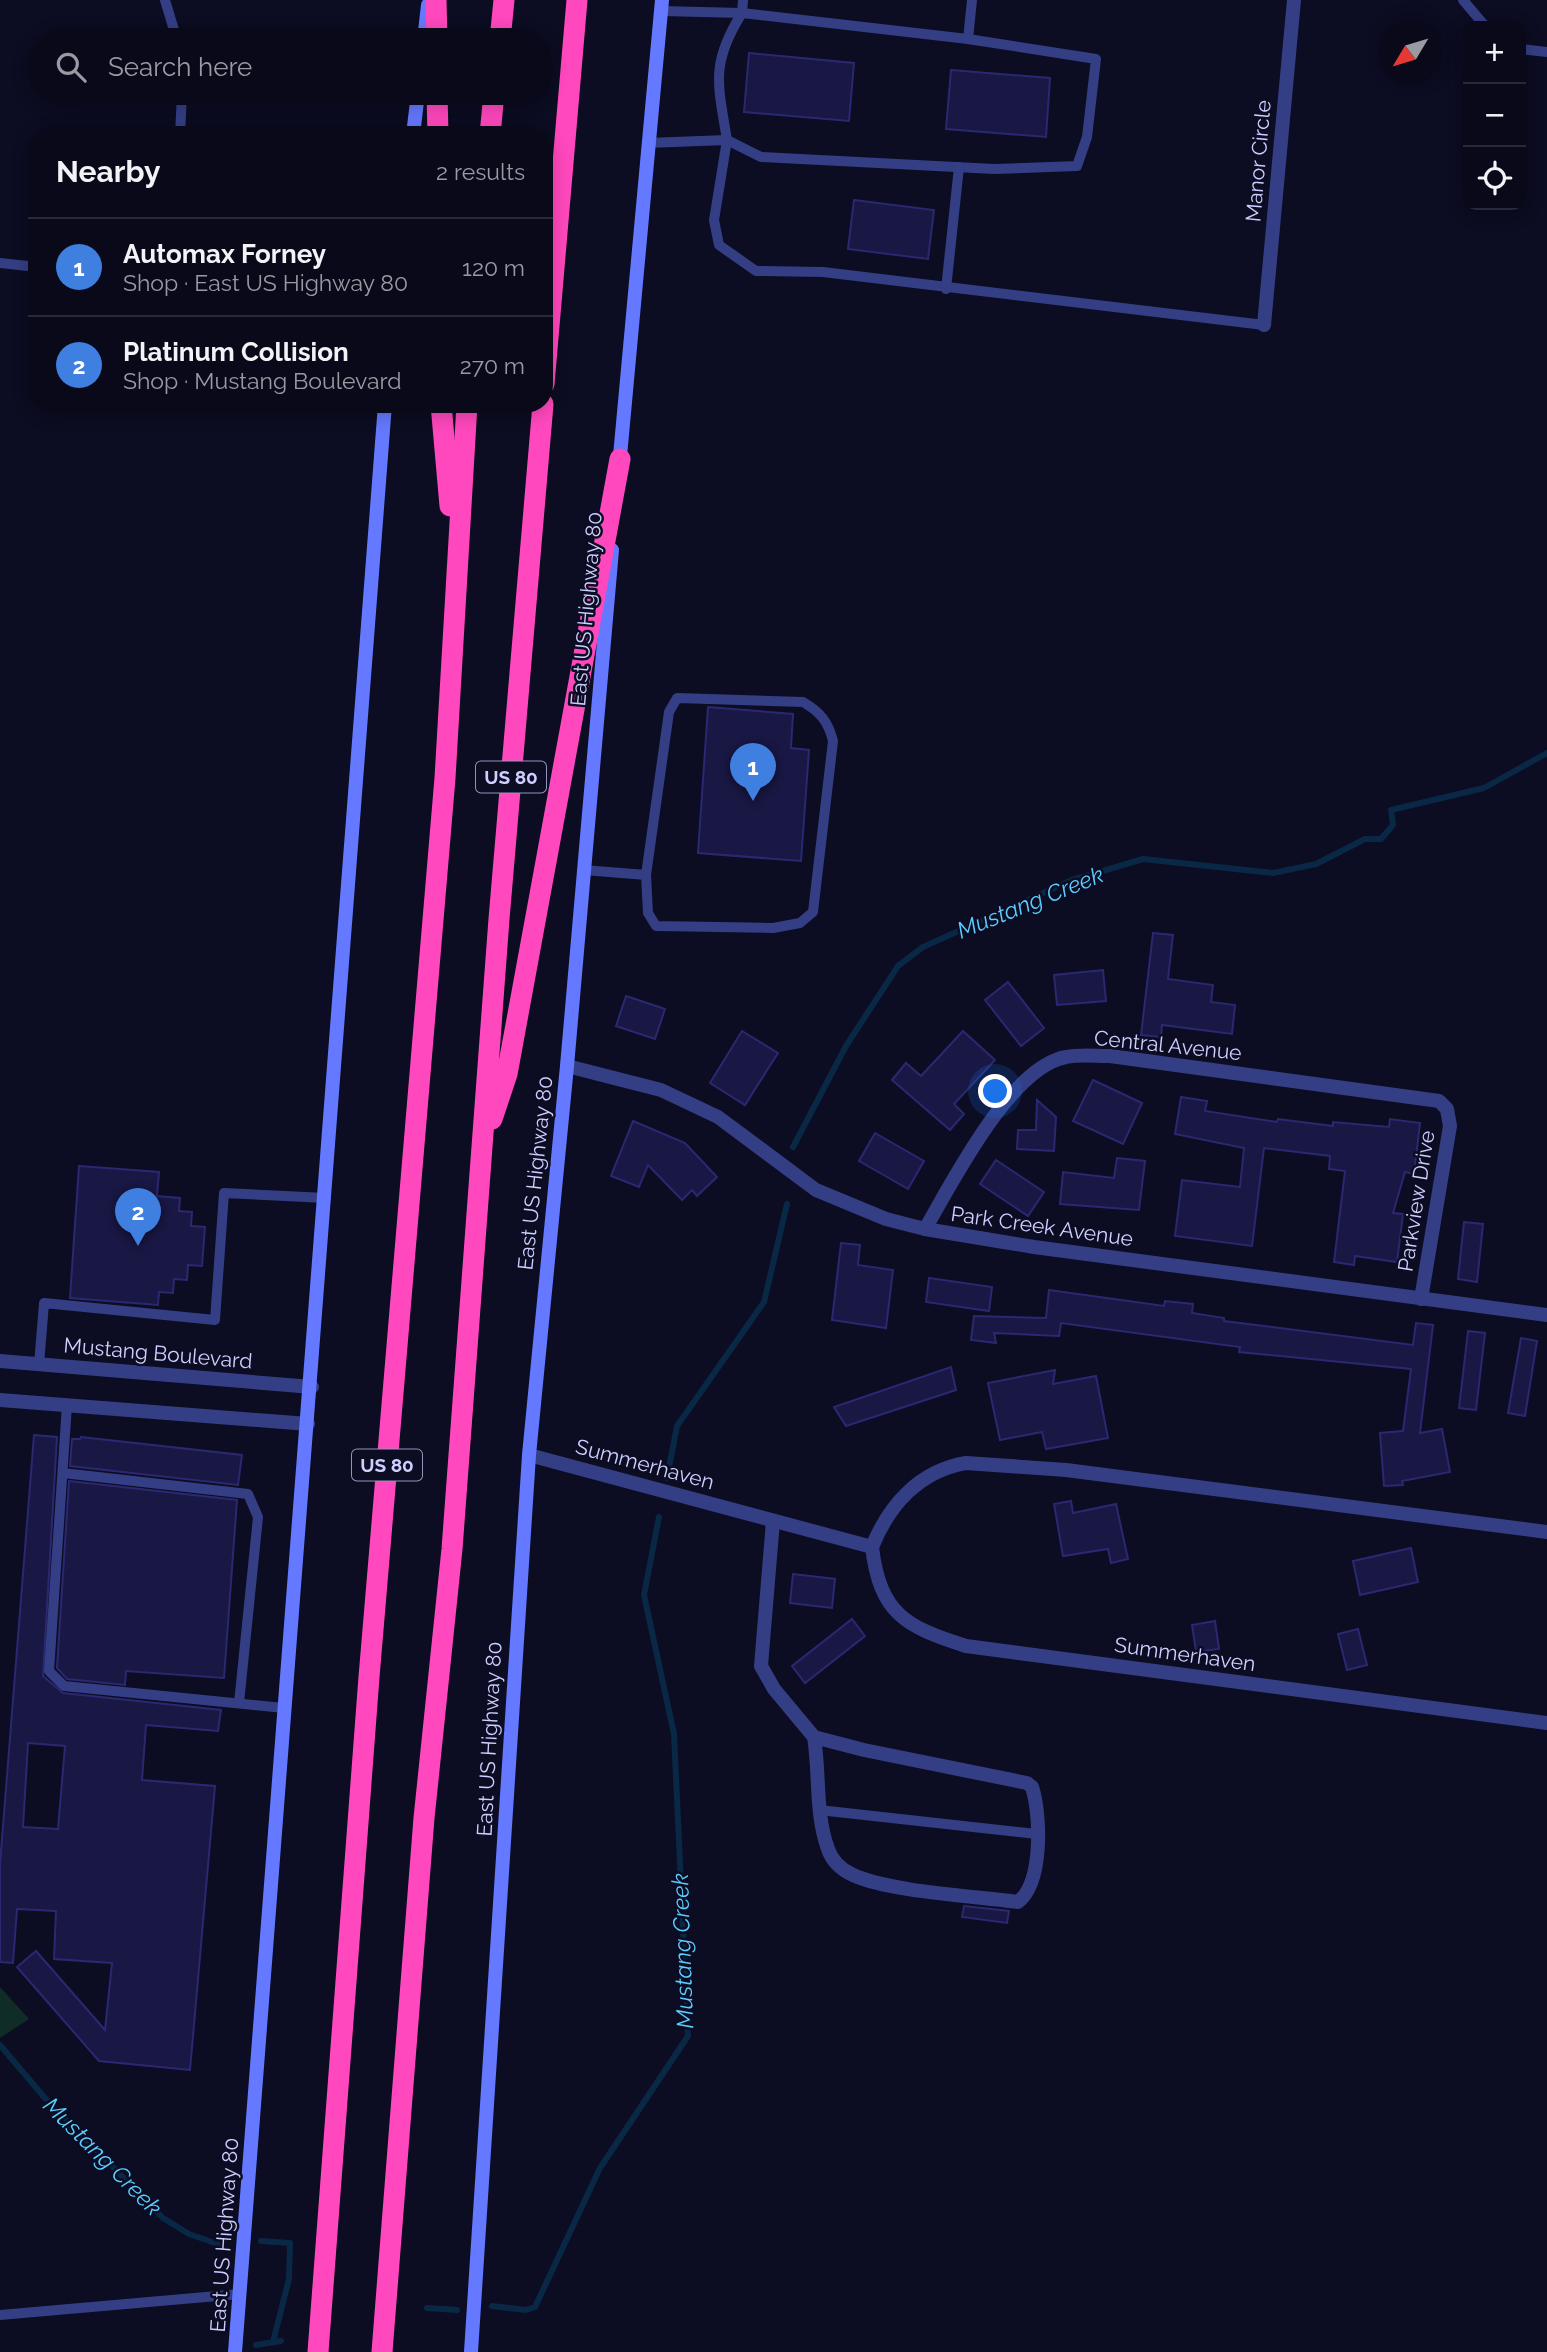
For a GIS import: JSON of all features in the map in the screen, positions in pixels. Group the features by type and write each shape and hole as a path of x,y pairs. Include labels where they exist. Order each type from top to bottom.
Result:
{"highway":[{"path":"436,0 436,28"},
{"path":"501,28 504,0"},
{"path":"553,279 577,0"},
{"path":"437,105 438,126"},
{"path":"491,126 493,105"},
{"path":"442,413 456,578"},
{"name":"US 80","path":"318,2352 405,1234 445,778 466,413"},
{"name":"US 80","path":"382,2352 424,1818 452,1549 541,413"},
{"path":"482,1151 507,1074 620,460"}],"main road":[{"path":"426,28 429,0"},
{"name":"East US Highway 80","path":"471,2352 529,1455 567,1066 647,144 662,6"},
{"path":"413,126 416,105"},
{"name":"East US Highway 80","path":"235,2352 284,1708 312,1387 384,413"}],"street":[{"name":"Manor Circle","path":"1264,325 1294,0"},
{"name":"Central Avenue","path":"925,1230 969,1152 1001,1106 1046,1066 1065,1057 1110,1056 1200,1068 1439,1101 1447,1109"},
{"name":"Park Creek Avenue","path":"567,1066 661,1090 718,1117 816,1190 886,1219 925,1230 1421,1300 1547,1315"},
{"name":"Parkview Drive","path":"1421,1300 1450,1126 1447,1109"},
{"name":"Mustang Boulevard","path":"0,1361 312,1387"},
{"path":"0,1400 308,1423"},
{"name":"Summerhaven","path":"529,1455 872,1547 880,1586 898,1615 910,1625 966,1646 1547,1723"},
{"path":"872,1547 882,1523 909,1489 954,1465 966,1463 1066,1470 1547,1532"},
{"path":"774,1521 761,1666 774,1689 814,1737 819,1772 819,1810 828,1849 835,1863 853,1875 895,1885 1018,1902 1027,1895 1031,1886 1037,1834 1037,1800 1032,1787 1027,1783 863,1750 814,1737"}],"lane":[{"path":"165,0 173,28"},
{"path":"743,0 742,13 727,37 716,72 727,140 714,220 719,245 756,271 823,272 946,289 1264,325"},
{"path":"968,39 972,0"},
{"path":"1463,0 1481,21"},
{"path":"647,144 727,140 761,157 959,167 1077,166 1087,137 1096,59 968,39 662,6"},
{"path":"1526,50 1547,52"},
{"path":"181,126 182,105"},
{"path":"946,289 959,167"},
{"path":"0,263 28,266"},
{"path":"677,698 803,702 818,711 828,724 833,741 813,912 800,923 773,928 656,926 648,913 646,874 669,712 677,698"},
{"path":"584,870 646,874"},
{"path":"39,1365 44,1303 215,1320 224,1193 326,1198"},
{"path":"68,1405 49,1671 64,1686 284,1708"},
{"path":"63,1473 248,1494 257,1517 239,1703"},
{"path":"819,1810 1037,1834"},
{"path":"0,2315 240,2294"}],"green space":[{"path":"0,1987 29,2019 0,2038"}],"building":[{"path":"749,53 854,63 849,121 744,112"},
{"path":"951,70 1050,78 1046,137 946,129"},
{"path":"854,200 934,210 928,259 848,249"},
{"path":"708,707 793,714 791,748 809,750 801,861 698,853"},
{"path":"1153,933 1173,935 1168,979 1213,985 1211,1002 1235,1005 1232,1034 1162,1025 1161,1037 1141,1035"},
{"path":"1103,970 1106,1001 1057,1005 1054,975"},
{"path":"1008,982 1044,1028 1021,1046 985,1000"},
{"path":"626,996 665,1009 655,1039 616,1026"},
{"path":"742,1031 778,1053 745,1105 710,1083"},
{"path":"963,1031 995,1060 954,1104 964,1114 950,1130 892,1080 906,1063 921,1076"},
{"path":"1093,1080 1142,1103 1123,1144 1073,1121"},
{"path":"1181,1097 1207,1101 1205,1111 1277,1122 1278,1119 1333,1126 1333,1122 1389,1127 1390,1119 1420,1123 1414,1174 1405,1172 1393,1213 1403,1214 1397,1262 1355,1256 1354,1265 1334,1262 1345,1171 1329,1169 1330,1156 1264,1148 1252,1246 1175,1236 1182,1180 1240,1187 1244,1148 1175,1134"},
{"path":"1037,1100 1056,1117 1054,1151 1017,1149 1018,1130 1036,1130"},
{"path":"633,1121 685,1143 717,1177 697,1196 692,1190 682,1200 648,1165 639,1187 611,1176"},
{"path":"875,1133 924,1161 908,1189 859,1161"},
{"path":"1117,1158 1145,1161 1139,1210 1060,1204 1063,1172 1114,1178"},
{"path":"996,1160 1044,1192 1028,1216 980,1184"},
{"path":"79,1166 159,1172 157,1196 180,1198 179,1211 192,1212 191,1226 205,1227 202,1266 188,1265 187,1280 174,1279 173,1293 159,1292 158,1305 70,1298"},
{"path":"1464,1222 1483,1224 1477,1282 1458,1279"},
{"path":"841,1243 860,1245 858,1265 893,1270 886,1328 832,1320"},
{"path":"929,1278 992,1287 989,1311 926,1302"},
{"path":"1049,1290 1164,1306 1165,1301 1193,1304 1192,1313 1224,1318 1224,1321 1413,1345 1416,1323 1433,1325 1420,1433 1442,1429 1450,1472 1402,1481 1403,1485 1384,1486 1380,1433 1403,1431 1411,1369 1239,1352 1240,1347 1061,1323 1059,1336 994,1333 996,1343 971,1340 974,1316 1046,1318"},
{"path":"1468,1331 1485,1333 1476,1410 1459,1408"},
{"path":"1521,1338 1537,1341 1525,1416 1508,1413"},
{"path":"951,1367 956,1390 846,1426 834,1407"},
{"path":"1055,1370 1053,1384 1096,1376 1108,1438 1046,1449 1042,1432 1000,1440 988,1383"},
{"path":"34,1435 57,1437 43,1676 63,1693 221,1710 218,1731 146,1725 142,1780 215,1786 190,2070 99,2061 17,1967 36,1951 105,2030 112,1963 54,1959 56,1911 17,1909 13,1963 0,1962 0,1864","holes":["28,1743 65,1746 58,1829 23,1827"]},
{"path":"81,1437 242,1455 238,1485 70,1466 72,1439"},
{"path":"69,1481 237,1500 224,1678 126,1671 125,1685 67,1679 57,1668"},
{"path":"1071,1501 1073,1513 1116,1504 1128,1559 1111,1563 1108,1549 1063,1556 1054,1504"},
{"path":"1411,1548 1418,1582 1360,1595 1353,1561"},
{"path":"793,1574 835,1579 832,1608 790,1603"},
{"path":"852,1619 865,1636 805,1683 792,1666"},
{"path":"1215,1621 1219,1649 1196,1652 1192,1625"},
{"path":"1358,1629 1367,1665 1347,1670 1338,1634"},
{"path":"964,1906 1009,1911 1007,1923 962,1917"}],"waterway":[{"name":"Mustang Creek","path":"793,1147 846,1046 898,966 923,947 1072,880 1143,859 1273,873 1316,864 1365,839 1381,839 1393,825 1391,810 1484,788 1547,753"},
{"name":"Mustang Creek","path":"667,1478 677,1426 764,1302 787,1204"},
{"name":"Mustang Creek","path":"492,2306 526,2310 535,2307 600,2168 688,2036 674,1734 644,1595 659,1517"},
{"name":"Mustang Creek","path":"0,2045 44,2097 163,2218 189,2234 221,2245"},
{"name":"Mustang Creek","path":"261,2241 290,2243 289,2279 273,2342"},
{"name":"Mustang Creek","path":"427,2308 457,2310"},
{"path":"256,2345 281,2341"}],"place":[{"name":"Automax Forney","path":"753,801"},
{"name":"Platinum Collision","path":"138,1246"}]}
